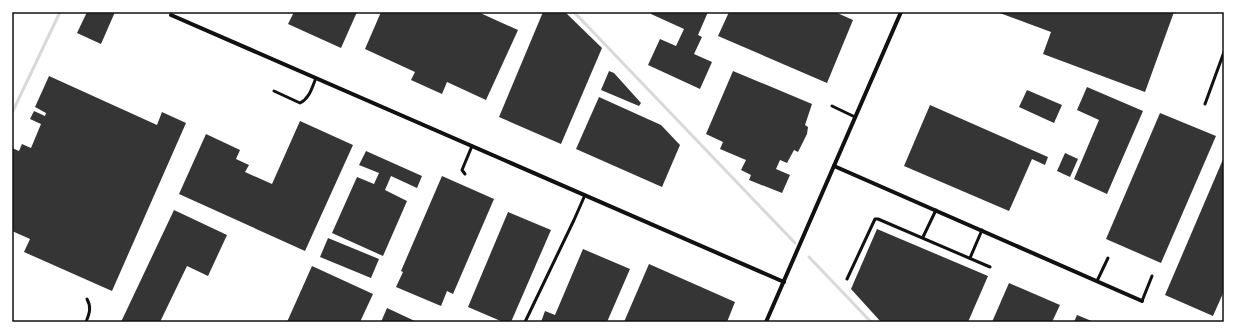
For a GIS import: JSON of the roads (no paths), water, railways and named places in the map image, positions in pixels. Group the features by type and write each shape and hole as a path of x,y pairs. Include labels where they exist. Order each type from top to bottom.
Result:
{"street":[{"path":"766,322 901,12"},
{"path":"171,15 784,282"},
{"path":"834,166 1142,301"}],"lane":[{"path":"1205,104 1224,52"},
{"path":"274,91 300,103 308,97 316,78"},
{"path":"832,106 855,117"},
{"path":"466,174 462,170 472,146"},
{"path":"525,322 585,195"},
{"path":"924,237 936,210"},
{"path":"847,279 874,219 878,218 990,267"},
{"path":"970,258 982,230"},
{"path":"1097,281 1108,258"},
{"path":"1142,301 1152,276"},
{"path":"86,322 91,311 87,300"}],"waterway":[{"path":"12,113 60,12"},
{"path":"574,12 795,243"},
{"path":"809,257 871,322"}]}
